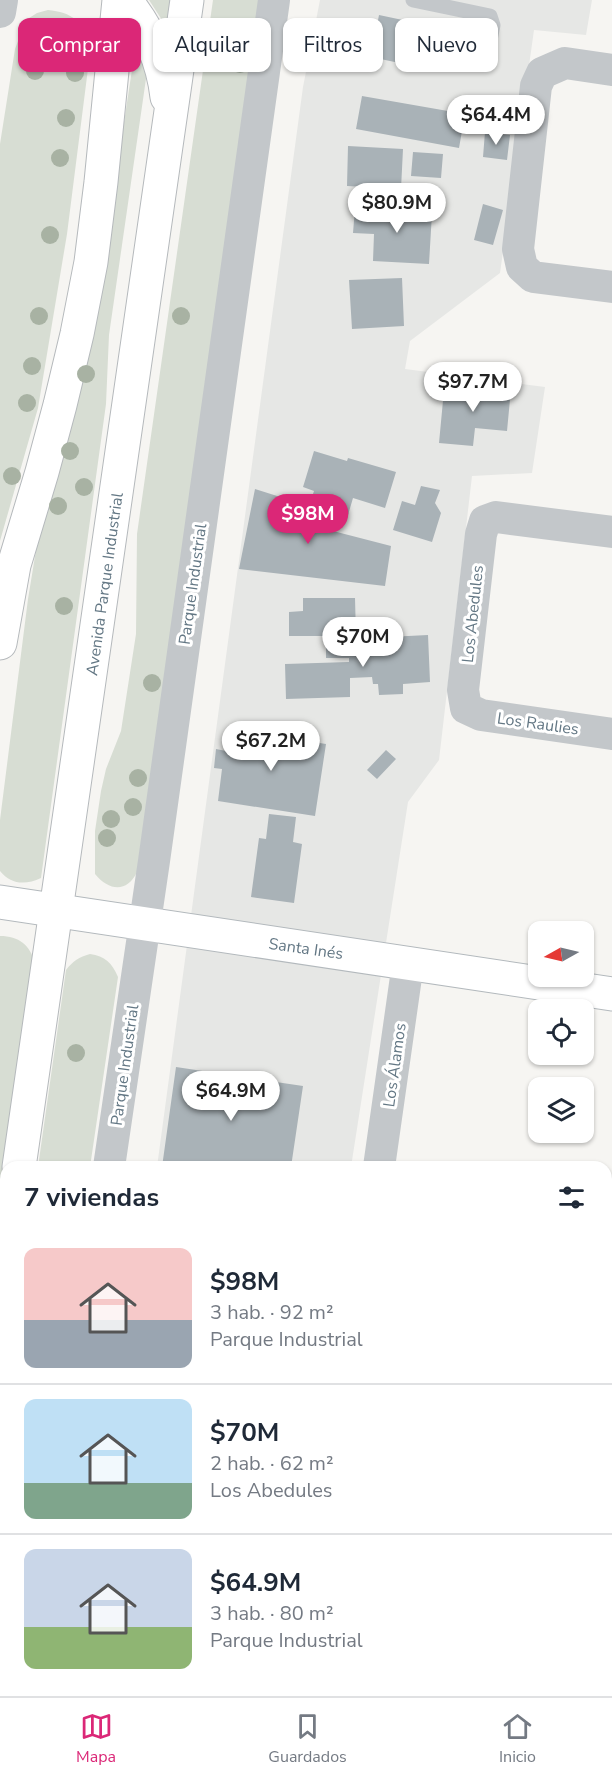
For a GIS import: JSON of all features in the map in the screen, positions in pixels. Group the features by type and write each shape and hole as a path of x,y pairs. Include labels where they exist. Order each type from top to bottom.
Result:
{"main road":[{"path":"0,643 14,565 42,472 75,344 91,262 118,0"},
{"path":"125,0 148,34 159,59 166,84 169,137"},
{"name":"Avenida Parque Industrial","path":"20,1161 187,0"},
{"name":"Santa Inés","path":"0,902 612,994"}],"street":[{"path":"0,12 2,0"},
{"name":"Parque Industrial","path":"110,1161 274,0"},
{"path":"612,70 565,63 542,73 536,86 518,249 522,267 533,277 612,287"},
{"name":"Los Abedules","path":"466,708 463,690 480,534 484,520 496,517 612,531"},
{"name":"Los Raulies","path":"466,708 482,715 612,734"},
{"name":"Los Álamos","path":"380,1161 408,963"}],"lane":[{"path":"413,0 490,15 491,18"}],"shaded area":[{"path":"149,0 171,0 169,18 161,18"},
{"path":"213,0 259,0 256,18 210,18"},
{"path":"320,0 592,0 586,35 534,30 500,273 410,341 405,369 545,387 532,473 472,476 439,760 408,802 352,1161 158,1161 306,72 383,72 383,18 316,18"},
{"path":"48,10 56,11 73,18 29,18"},
{"path":"18,41 18,72 88,72 67,234 38,408 0,541 0,144"},
{"path":"141,44 149,58 109,335 106,404 41,878 30,882 19,882 9,879 0,871 0,820 28,599 38,538 94,319 132,72 141,72"},
{"path":"203,72 249,72 137,872 128,884 118,887 106,884 95,874 95,831 106,769 121,731 136,634 137,534"},
{"path":"0,936 7,936 23,943 30,951 35,963 8,1161 0,1161"},
{"path":"90,954 100,956 113,968 118,977 91,1161 39,1161 66,970 76,960"}],"building":[{"path":"379,15 395,18 395,62 383,60 383,18 378,18"},
{"path":"362,96 465,114 459,148 356,129"},
{"path":"485,132 510,135 507,160 483,157"},
{"path":"348,146 403,149 401,189 347,186"},
{"path":"413,152 443,154 441,178 411,176"},
{"path":"483,204 503,210 493,245 474,240"},
{"path":"355,208 432,213 429,264 373,261 374,234 353,233"},
{"path":"402,278 404,326 352,329 349,280"},
{"path":"459,383 511,389 507,431 475,428 473,446 439,443 444,390 458,392"},
{"path":"314,451 396,472 385,508 353,498 348,515 310,503 314,491 303,487"},
{"path":"421,486 440,490 435,503 441,513 432,542 393,530 402,501 415,505"},
{"path":"255,489 334,514 333,531 391,546 385,586 239,569"},
{"path":"303,598 355,598 356,636 289,636 289,612 303,611"},
{"path":"428,635 430,682 403,684 403,694 379,695 378,684 373,684 372,677 350,678 350,697 286,699 285,664 349,662 349,658 326,658 326,648 349,647 348,639"},
{"path":"229,729 326,744 315,816 218,801 222,769 214,768 216,749 226,751"},
{"path":"386,750 396,759 377,779 367,770"},
{"path":"269,814 296,817 293,842 302,844 294,903 251,897 259,838 266,839"},
{"path":"176,1067 303,1086 292,1161 163,1161"}]}
